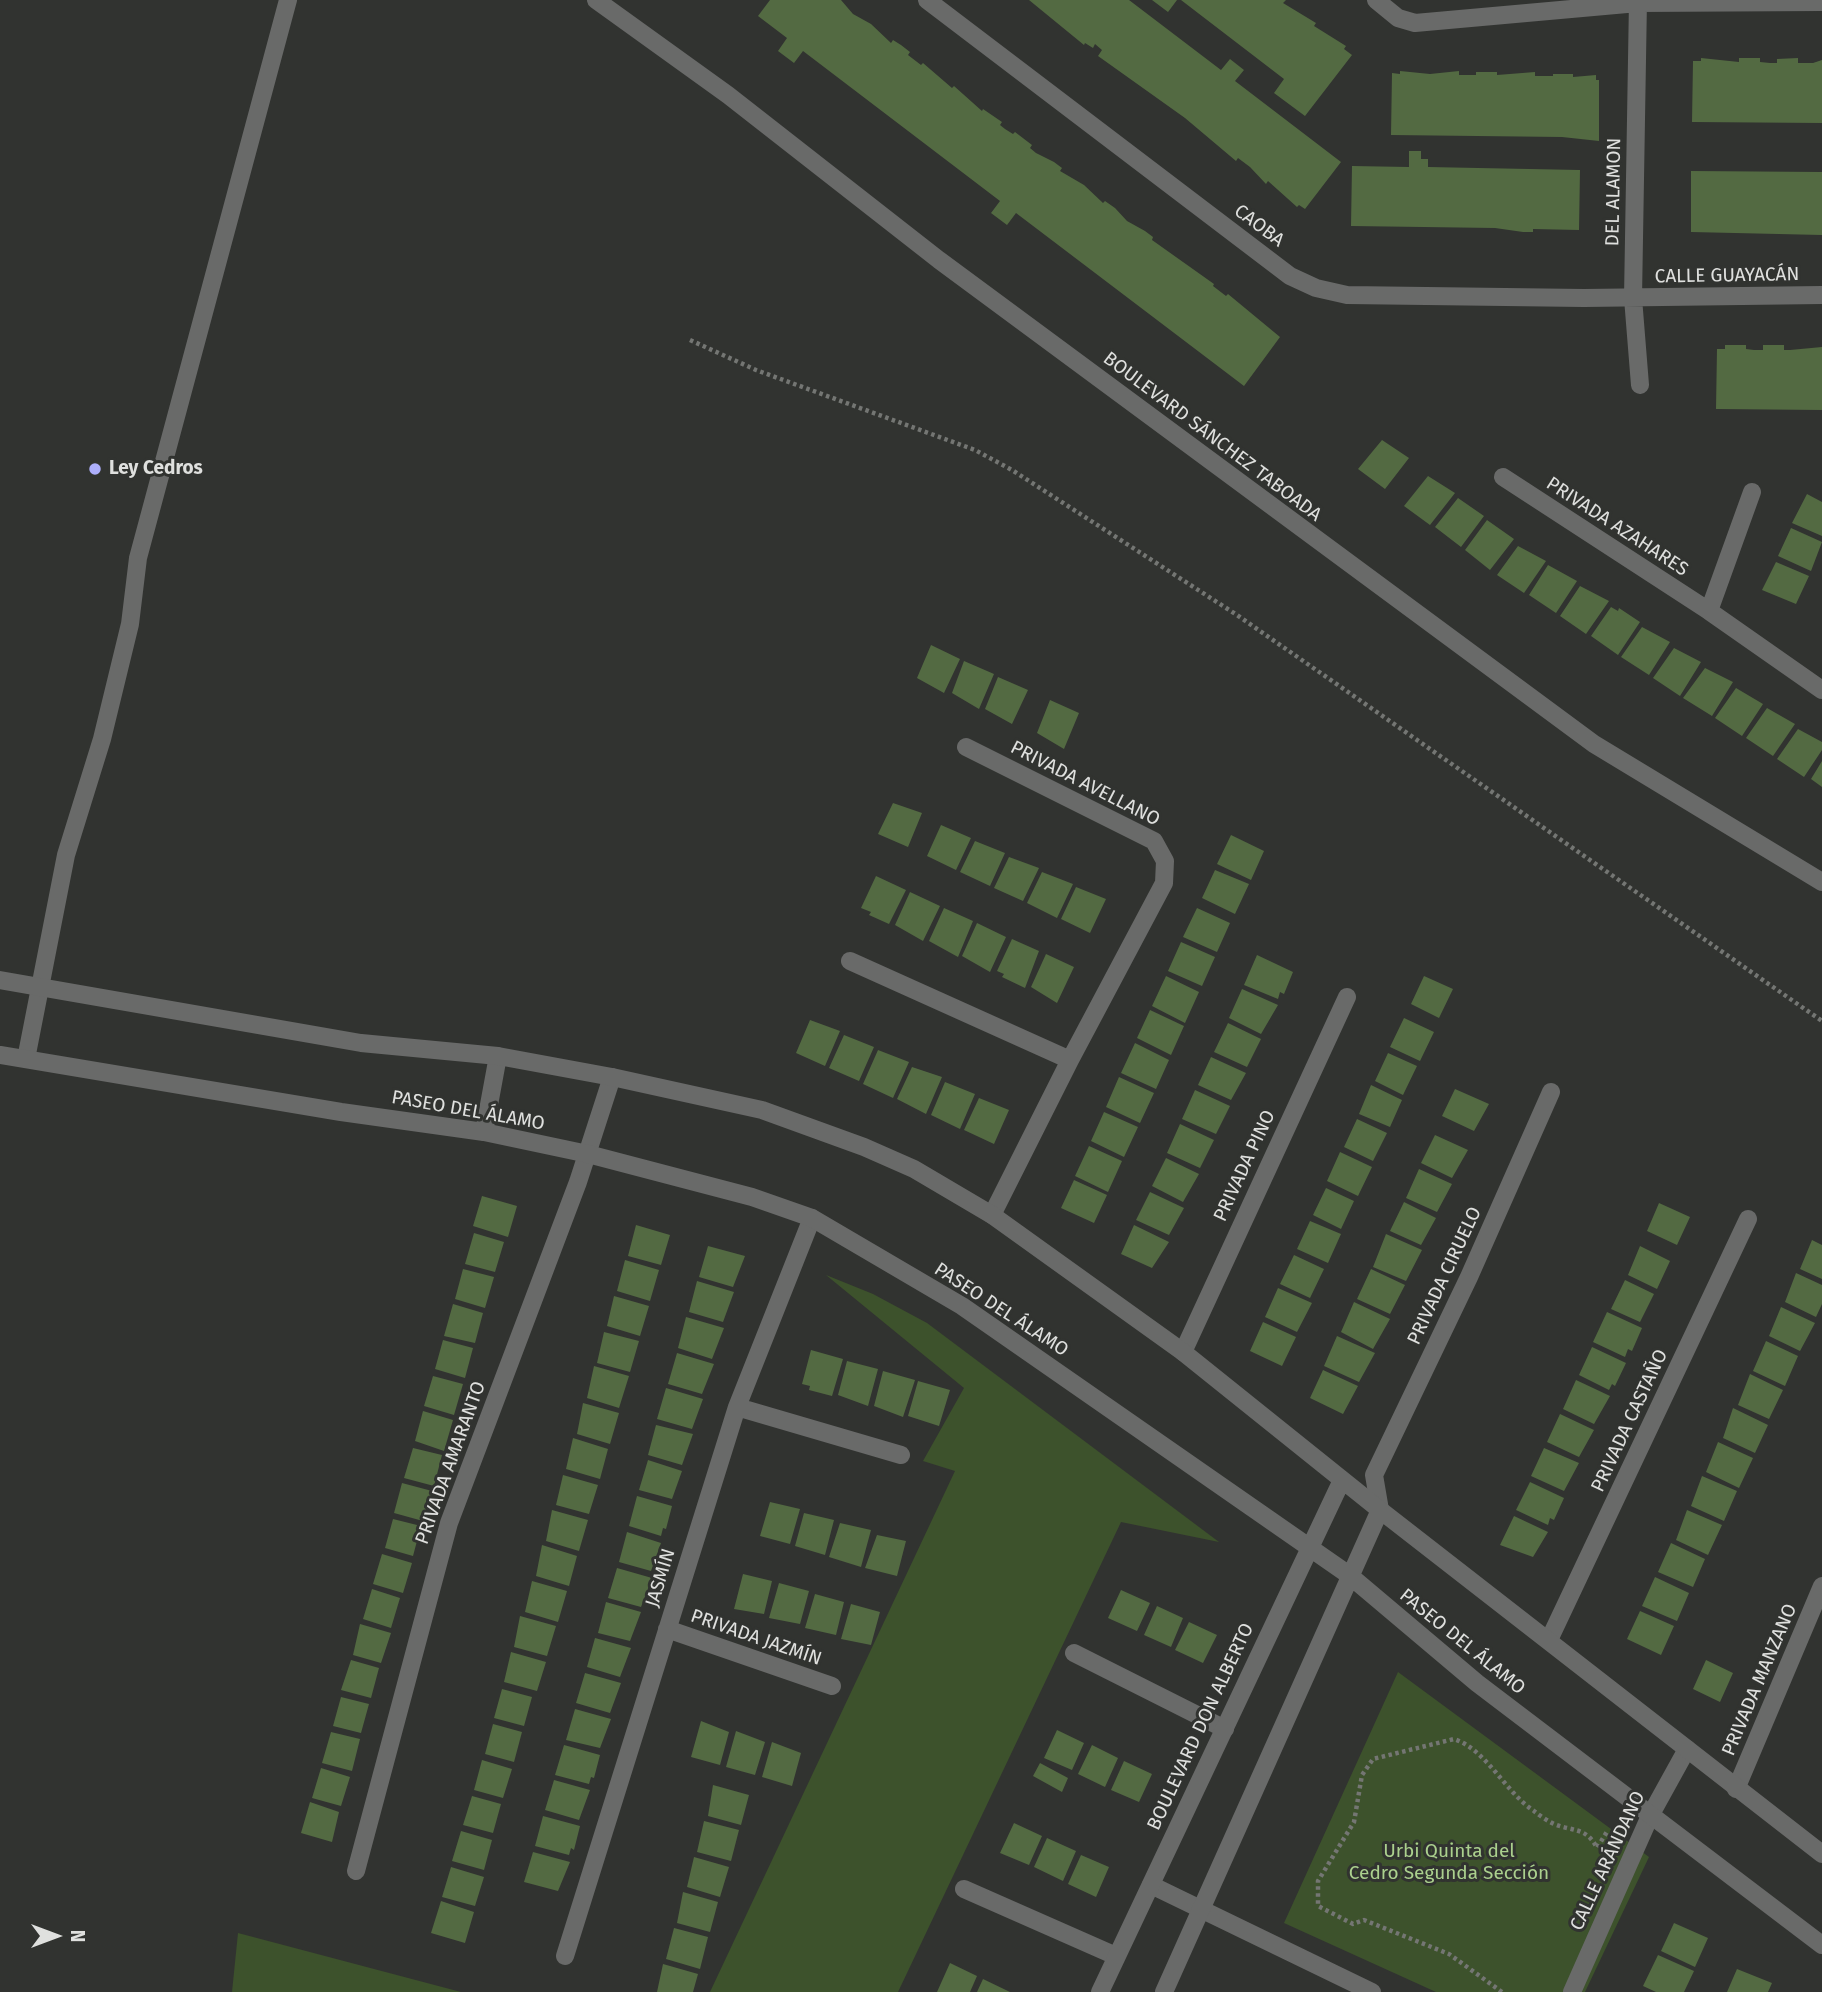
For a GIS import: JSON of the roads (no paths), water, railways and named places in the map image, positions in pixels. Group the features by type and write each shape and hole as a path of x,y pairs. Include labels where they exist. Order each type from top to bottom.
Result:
{"street":[{"path":"26,1059 66,855 116,686 130,624 138,558 162,460 288,0"},
{"name":"BOULEVARD SÁNCHEZ TABOADA","path":"596,0 728,95 939,260 1594,744 1822,882"},
{"name":"CAOBA","path":"927,0 1290,276 1316,288 1347,295 1633,298"},
{"path":"1376,0 1398,18 1415,23 1638,1 1822,2"},
{"name":"DEL ALAMON","path":"1638,1 1633,298 1640,385"},
{"name":"CALLE GUAYACÁN","path":"1633,298 1822,295"},
{"name":"PRIVADA AZAHARES","path":"1503,477 1709,611 1822,690"},
{"path":"1709,611 1752,492"},
{"name":"PRIVADA AVELLANO","path":"966,747 1154,841 1165,861 1164,883 992,1215"},
{"path":"850,961 1070,1060"},
{"path":"0,980 361,1044 498,1056 612,1077 762,1110 914,1169 992,1215 1183,1352 1380,1510 1822,1854"},
{"name":"PRIVADA PINO","path":"1183,1352 1347,998"},
{"name":"PASEO DEL ÁLAMO","path":"0,1055 341,1112 484,1132 587,1154 752,1197 812,1218 962,1306 1349,1575 1477,1683 1822,1945"},
{"path":"484,1132 498,1056"},
{"name":"PRIVADA AMARANTO","path":"356,1871 449,1523 587,1154 612,1077"},
{"name":"PRIVADA CIRUELO","path":"1374,1475 1469,1277 1551,1092"},
{"name":"JASMÍN","path":"565,1956 737,1407 812,1218"},
{"name":"PRIVADA CASTAÑO","path":"1549,1640 1748,1219"},
{"path":"737,1407 901,1455"},
{"path":"1164,1992 1380,1510 1374,1475 1342,1480"},
{"name":"BOULEVARD DON ALBERTO","path":"1100,1992 1225,1729 1308,1546 1342,1480"},
{"name":"PRIVADA MANZANO","path":"1736,1789 1822,1586"},
{"name":"PRIVADA JAZMÍN","path":"667,1629 832,1686"},
{"path":"1074,1653 1225,1729"},
{"name":"CALLE ARÁNDANO","path":"1572,1992 1650,1816 1687,1749"},
{"path":"1151,1885 1199,1911 1372,1992"},
{"path":"964,1889 1116,1956"}],"place":[{"name":"Ley Cedros","path":"95,469"}],"park label":[{"name":"Urbi Quinta del Cedro Segunda Sección","path":"1449,1863"}]}
